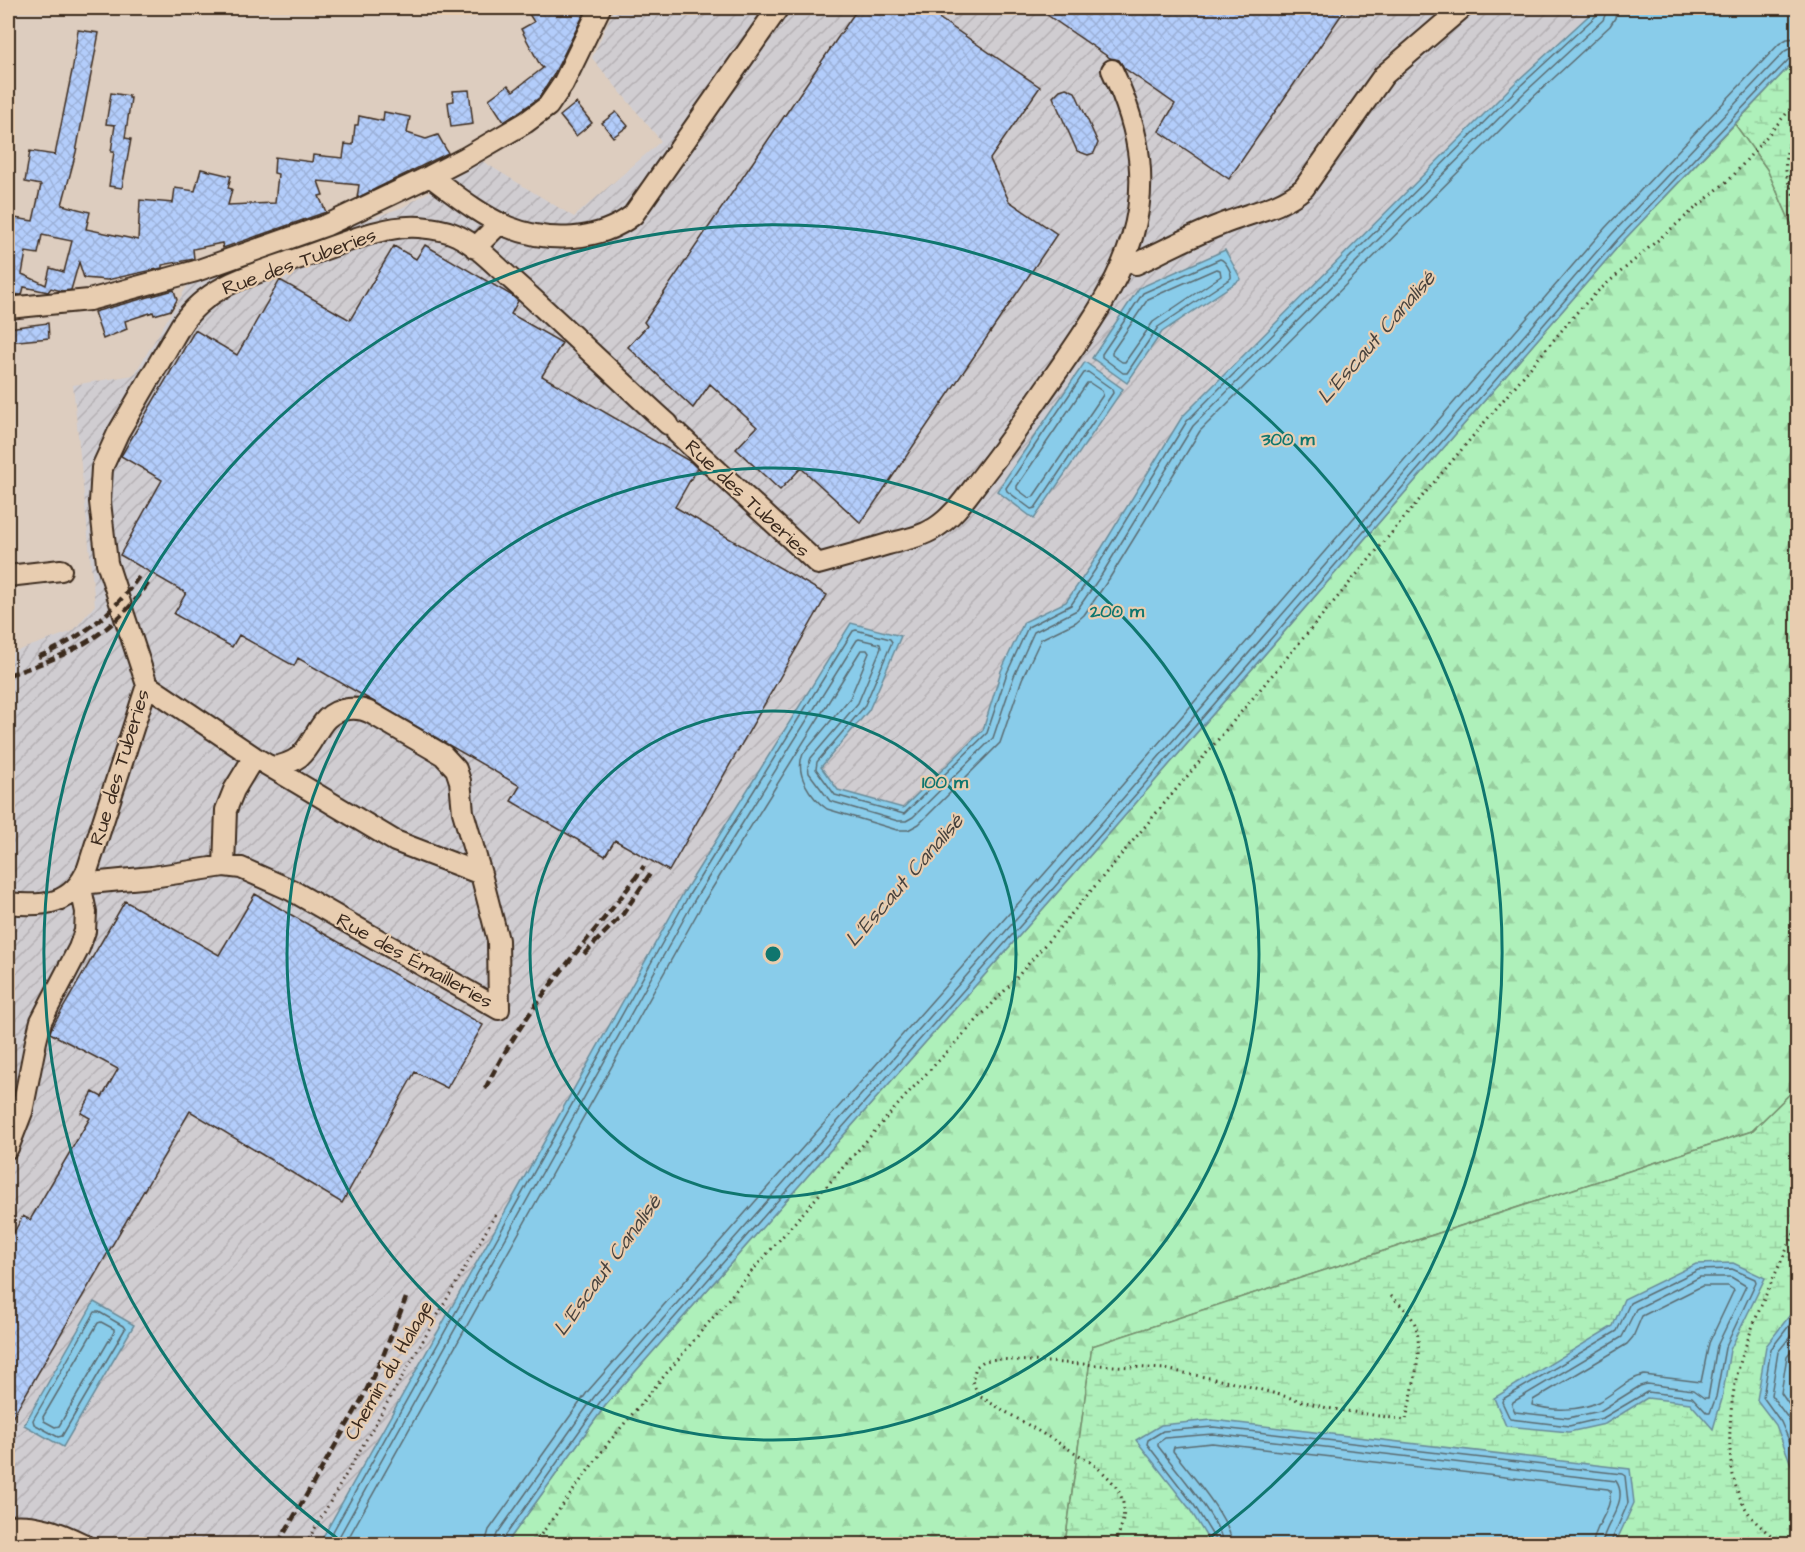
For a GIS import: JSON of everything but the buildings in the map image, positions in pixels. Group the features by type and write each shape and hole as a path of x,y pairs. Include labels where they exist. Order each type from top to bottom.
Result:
{"street":[{"path":"8,308 89,300 196,271 327,225 430,176 525,123 548,106 562,84 600,8"},
{"path":"430,176 452,193 500,223 522,232 562,238 583,236 605,231 628,220 778,8"},
{"path":"1136,264 1211,228 1277,205 1296,195 1304,188 1384,75 1462,8"},
{"name":"Rue des Tuberies","path":"80,884 88,868 147,685 107,563 100,513 101,475 106,456 118,433 185,319 202,300 229,284 386,230 410,227 445,231 458,236 534,300 818,564 921,535 950,517 1009,442 1099,309 1127,256 1135,229 1139,194 1139,152 1135,128 1128,104 1112,70"},
{"path":"475,248 500,223"},
{"path":"8,576 61,570"},
{"path":"147,685 255,757 395,841 481,874"},
{"path":"272,767 288,763 300,756 329,716 349,709 371,713 443,755 456,769 460,781 463,812 481,874"},
{"path":"224,866 226,810 230,797 255,757"},
{"name":"Rue des Émailleries","path":"8,903 27,905 51,903 67,896 80,884 152,877 224,866 247,870 283,886 499,1009 499,946 481,874"},
{"path":"8,1148 24,1106 41,1021 83,940 86,921 80,884"},
{"path":"8,1526 20,1524 41,1527 83,1545"}],"path":[{"path":"534,1545 609,1442 746,1278 910,1091 1011,984 1079,905 1578,311 1597,292 1732,177 1797,100"},
{"path":"1797,131 1788,147 1784,166 1797,203"},
{"name":"Chemin du Halage","path":"306,1545 497,1212"},
{"path":"1786,1545 1766,1532 1741,1501 1732,1478 1729,1450 1732,1396 1741,1360 1797,1225"},
{"path":"1114,1545 1125,1516 1124,1500 1121,1494 1089,1461 979,1396 972,1381 976,1367 984,1361 997,1359 1158,1368 1232,1382 1327,1408 1406,1420 1419,1348 1418,1336 1411,1316 1391,1296"}],"shaded area":[{"path":"614,8 1597,8 1514,84 1090,567 1066,602 1024,622 1001,671 983,730 903,808 838,790 821,767 869,710 684,892 319,1544 8,1544 8,654 73,631 95,605 73,385 134,375 189,283 403,207 482,161 574,217 661,141 592,58"}],"green space":[{"path":"1797,58 1797,237 1767,169 1735,124"},
{"path":"1735,124 1767,169 1797,237 1797,1087 1752,1131 1092,1346 1065,1544 506,1544 605,1406 1115,827 1622,242"},
{"path":"1797,1087 1797,1544 1065,1544 1092,1346 1752,1131"}],"water":[{"name":"L'Escaut Canalisé","path":"1597,8 1797,8 1797,58 1622,242 1115,827 605,1406 506,1544 319,1544 684,892 851,623 901,636 869,710 821,767 838,790 903,808 983,730 1001,671 1024,622 1066,602 1182,417 1514,84"},
{"path":"1225,250 1241,279 1162,332 1127,383 1092,358 1139,288"},
{"path":"1085,362 1123,389 1034,519 997,491"},
{"path":"1733,1263 1765,1278 1730,1350 1722,1399 1713,1429 1690,1403 1647,1398 1605,1424 1569,1432 1506,1426 1494,1398 1613,1326 1624,1299 1696,1264"},
{"path":"94,1302 134,1325 63,1447 24,1425"},
{"path":"1797,1306 1797,1480 1776,1425 1757,1400 1766,1346"},
{"path":"1212,1420 1630,1469 1634,1503 1615,1544 1211,1544 1189,1508 1136,1440 1161,1425"}],"railway":[{"path":"38,657 68,642 96,623 120,600 141,573"},
{"path":"8,675 50,660 87,642 120,617 149,582"},
{"path":"485,1089 505,1052 540,999 644,866"},
{"path":"584,954 623,914 652,871"},
{"path":"278,1544 362,1399 383,1356 406,1298"}]}
